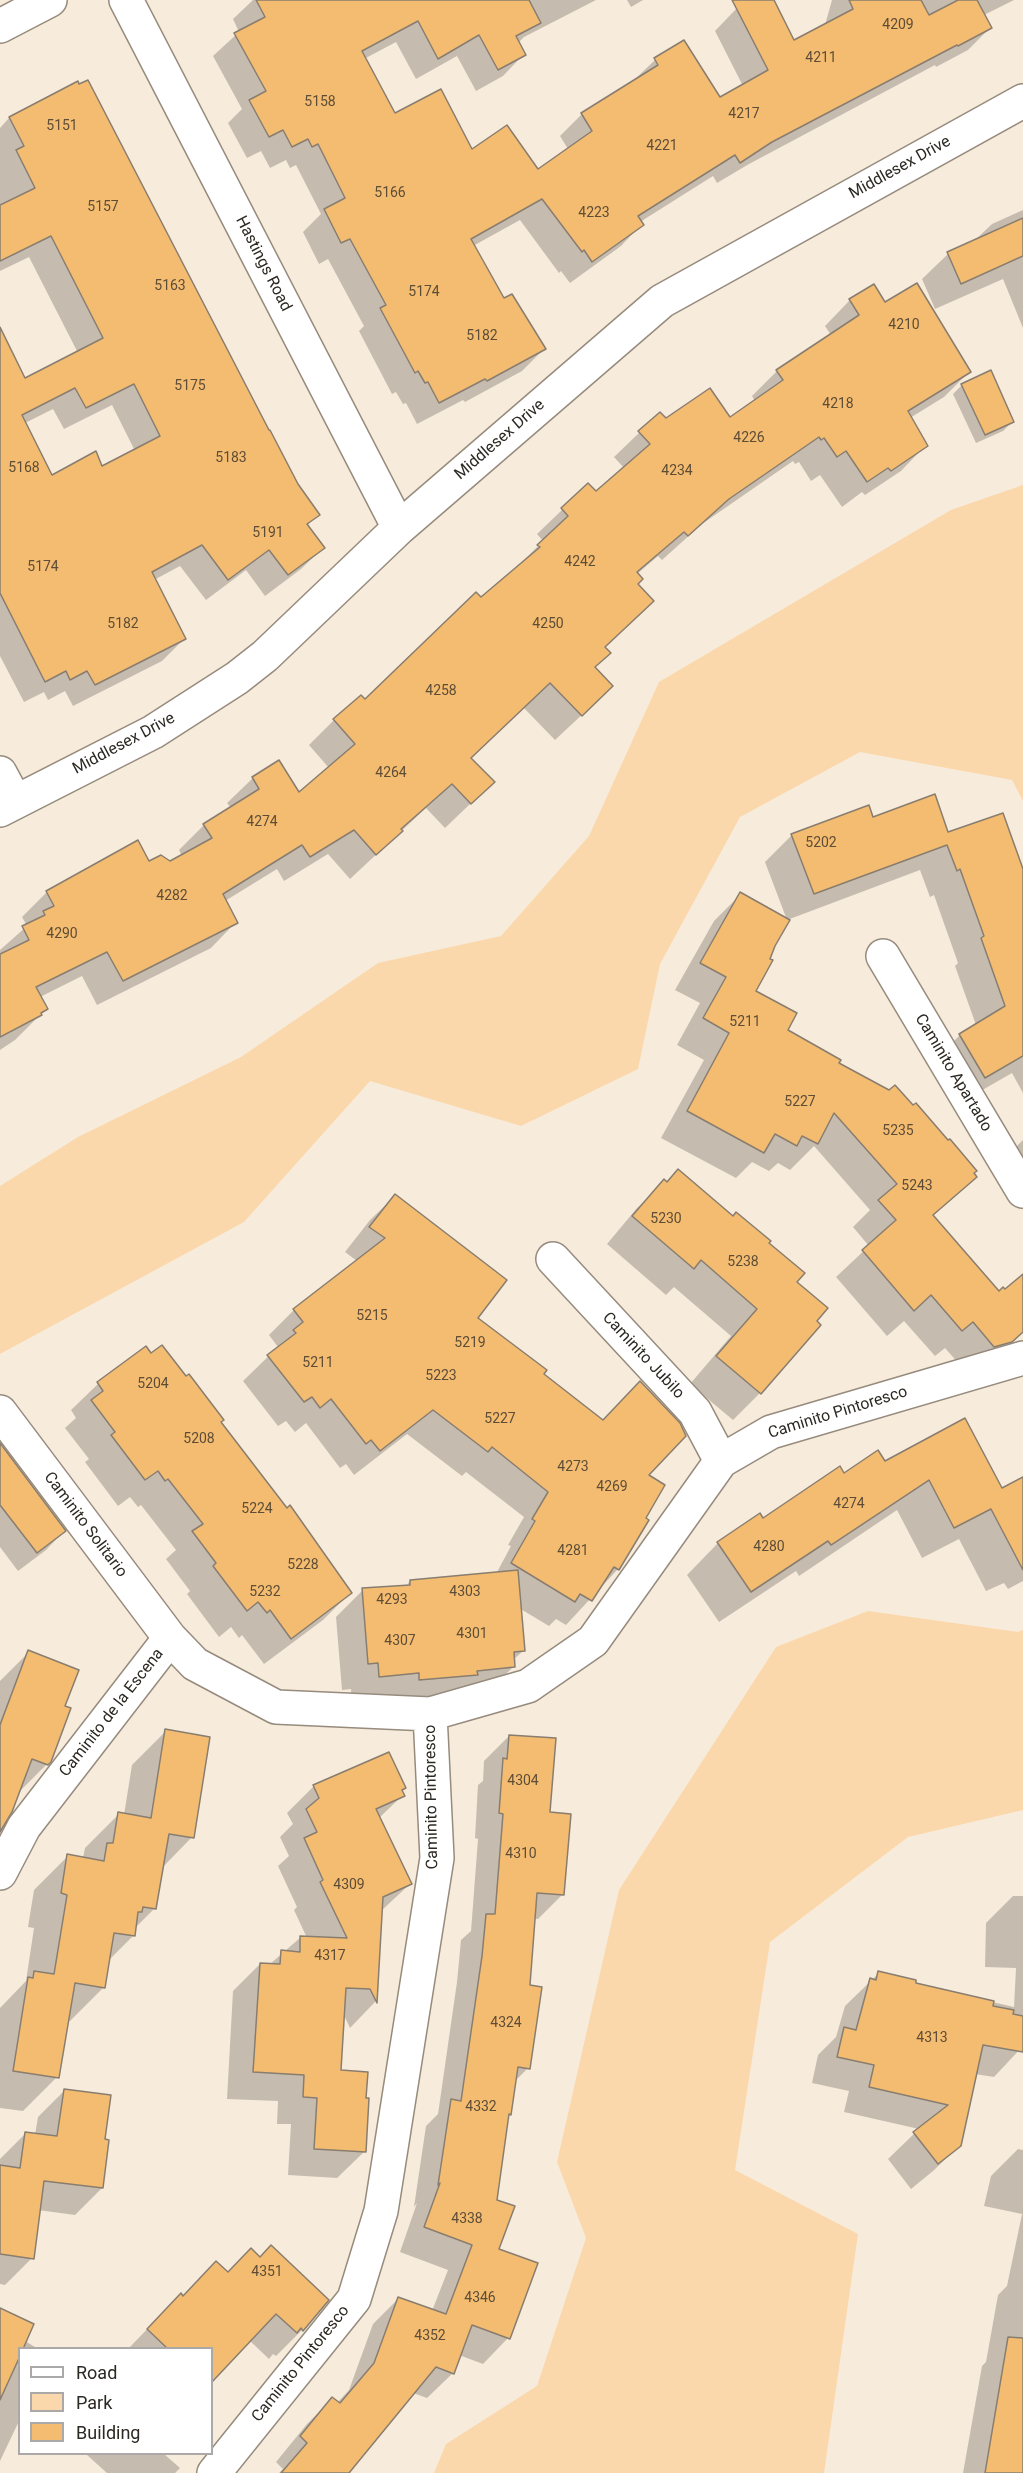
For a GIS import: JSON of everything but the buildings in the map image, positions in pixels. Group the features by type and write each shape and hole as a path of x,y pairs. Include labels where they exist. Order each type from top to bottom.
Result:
{"street":[{"path":"0,26 50,0"},
{"name":"Hastings Road","path":"126,0 399,528"},
{"name":"Middlesex Drive","path":"7,806 153,732 237,678 265,656 399,528 662,301 1023,102"},
{"path":"0,773 7,806"},
{"name":"Caminito Apartado","path":"883,956 1023,1191"},
{"name":"Caminito Jubilo","path":"553,1259 695,1412 721,1461"},
{"name":"Caminito Pintoresco","path":"214,2473 354,2299 381,2211 436,1858 430,1714 528,1686 593,1641 721,1461 771,1431 1023,1358"},
{"name":"Caminito Solitario","path":"0,1412 170,1638"},
{"name":"Caminito de la Escena","path":"0,1873 24,1827 170,1638 195,1664 276,1707 430,1714"}],"green space":[{"path":"1023,485 1023,801 1012,780 860,752 740,817 660,964 638,1069 521,1126 370,1081 244,1222 0,1354 0,1186 78,1137 241,1057 378,963 501,936 589,836 659,682 951,510"},
{"path":"868,1611 1018,1632 1023,1630 1023,1810 908,1837 770,1942 735,2170 858,2234 824,2473 434,2473 446,2444 537,2386 586,2238 557,2162 619,1890 776,1647"}]}
